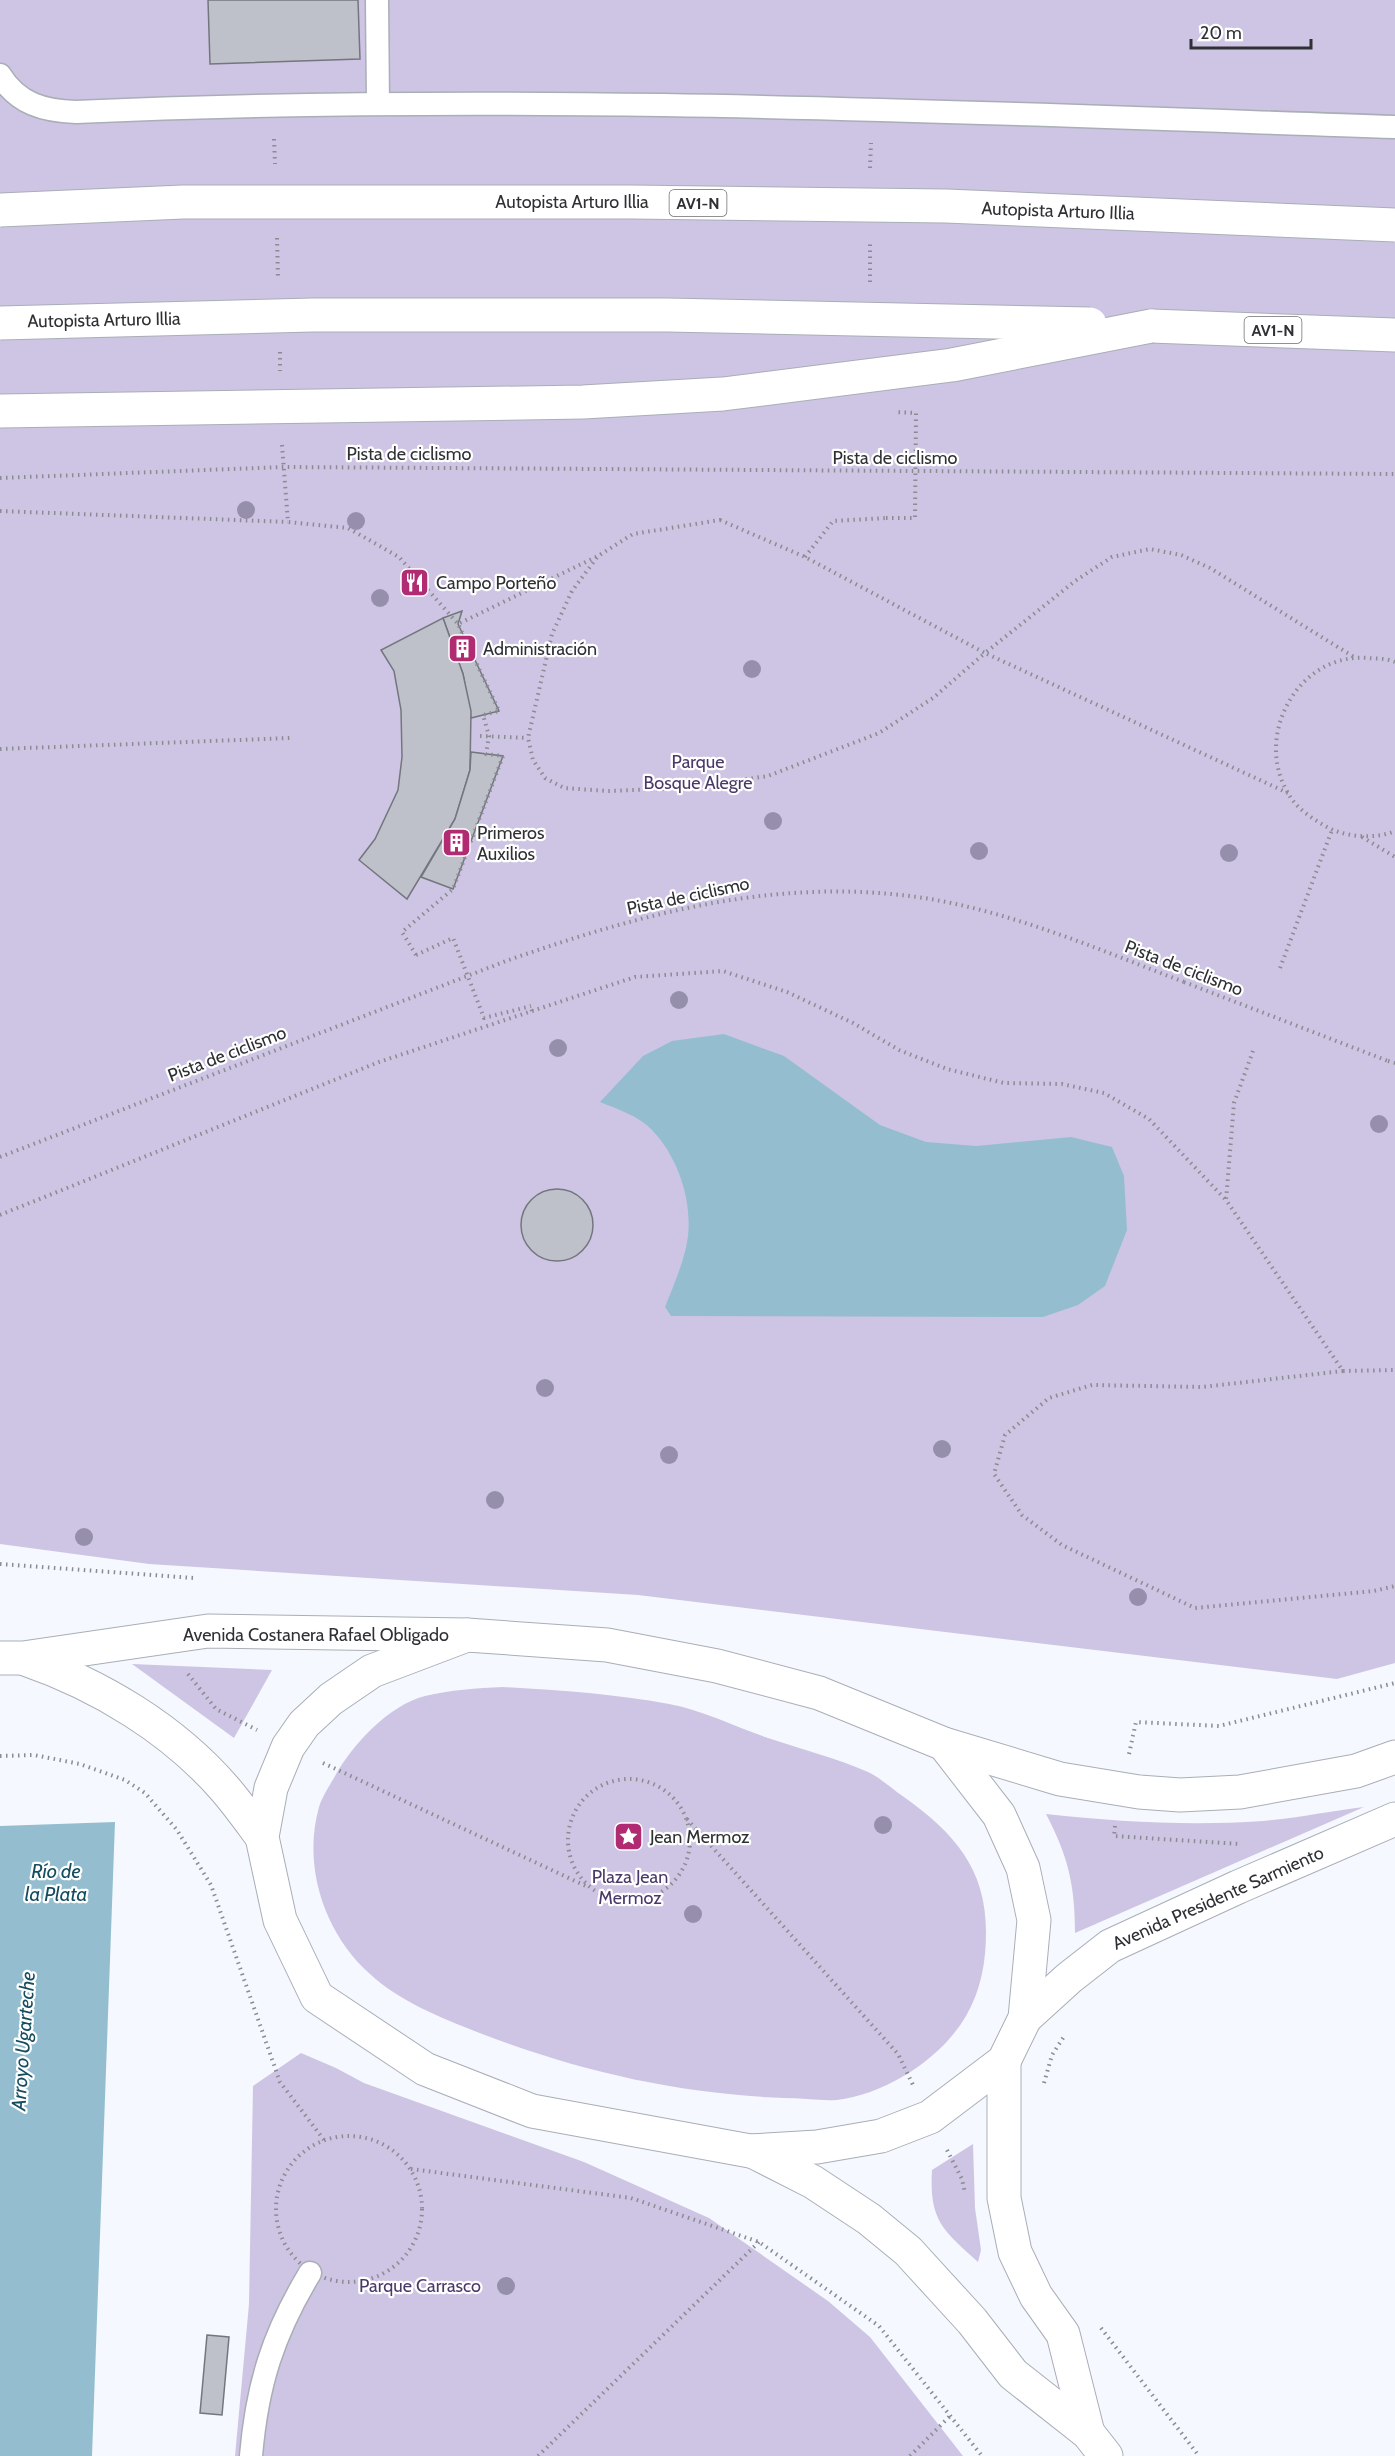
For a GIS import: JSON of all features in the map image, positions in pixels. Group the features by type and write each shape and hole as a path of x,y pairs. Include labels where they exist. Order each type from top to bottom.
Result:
{"main road":[{"name":"Autopista Arturo Illia","path":"0,210 183,202 632,202 946,206 1395,225"},
{"name":"Autopista Arturo Illia","path":"0,323 313,315 667,315 1151,326 1395,335"},
{"path":"0,411 584,402 723,394 952,366 1151,326"},
{"name":"Avenida Costanera Rafael Obligado","path":"12,1658 208,1631 467,1635 607,1645 717,1666 819,1694 944,1744"},
{"path":"467,1635 372,1671 317,1712 304,1724 288,1747 271,1788 262,1837 280,1920 317,1997 425,2069 532,2111 750,2151 817,2147 881,2136 930,2118 1005,2061"},
{"name":"Avenida Costanera Rafael Obligado","path":"12,1658 51,1668 120,1702 183,1747 225,1789 262,1837"},
{"path":"944,1744 1060,1779 1120,1789 1180,1795 1240,1792 1356,1771 1395,1757"},
{"path":"944,1744 999,1815 1023,1868 1034,1920 1024,2018 1005,2061 1004,2198 1015,2252 1036,2296 1063,2334 1097,2444"},
{"name":"Avenida Presidente Sarmiento","path":"1024,2018 1110,1946 1395,1819"},
{"path":"750,2151 813,2182 869,2219 908,2251 972,2321 1013,2374 1097,2444"}],"lane":[{"path":"377,0 378,103"},
{"path":"0,75 14,93 26,102 58,111 378,103 871,109 1395,128"},
{"path":"251,2456 254,2424 268,2356 287,2311 310,2272"}],"path":[{"path":"870,179 871,109"},
{"path":"870,237 870,284"},
{"path":"805,557 833,521 915,518 916,413 893,412"},
{"name":"Pista de ciclismo","path":"0,478 283,467 1395,474"},
{"path":"0,511 288,522"},
{"path":"532,1011 531,1006 484,1018 453,938 416,955 402,932 453,890 503,756 486,754 489,736 483,715 499,711 458,624 598,556 633,534 720,520 805,557 985,653 1288,793"},
{"path":"598,556 572,591 552,634 528,738 532,760 544,778 564,788 608,791 687,788 768,776 879,733 933,698 1075,581 1112,557 1150,549 1181,555 1210,568 1354,657"},
{"path":"1394,660 1354,657 1326,666 1301,683 1284,707 1276,736 1277,765 1288,793 1306,815 1332,830 1361,837 1395,857"},
{"path":"480,736 528,738"},
{"path":"0,749 291,738"},
{"path":"1280,968 1332,830"},
{"path":"1361,837 1395,831"},
{"name":"Pista de ciclismo","path":"0,1157 577,936 670,910 754,895 844,891 925,899 1003,918 1079,942 1395,1064"},
{"path":"0,1215 379,1062 635,977 723,971 787,992 853,1023 899,1050 947,1069 1004,1083 1062,1084 1104,1093 1149,1119 1226,1200 1343,1371"},
{"path":"1226,1200 1234,1102 1253,1051"},
{"path":"1395,1370 1343,1371 1202,1387 1092,1385 1049,1398 1005,1435 994,1474 1022,1515 1062,1545 1195,1608 1374,1591 1395,1586"},
{"path":"0,1564 194,1578"},
{"path":"188,1674 216,1709 288,1747 588,1887 606,1898 627,1902 647,1899 666,1890 680,1876 688,1858 691,1838 687,1819"},
{"path":"1260,1878 1250,1854 1239,1844 1114,1836 1120,1789 1136,1722 1219,1726 1395,1683"},
{"path":"0,1756 34,1755 80,1764 125,1780 145,1793 177,1830 211,1885 280,2082 324,2140"},
{"path":"588,1887 575,1871 568,1851 568,1830 575,1811 588,1795 605,1784 625,1778 645,1780 663,1789 678,1802 687,1819 898,2054 962,2179 966,2199"},
{"path":"1042,2089 1052,2055 1069,2029"},
{"path":"356,2136 388,2146 411,2169 422,2200 419,2233 402,2261 374,2279 341,2283 310,2272 286,2249 276,2219 279,2186 296,2158 324,2140 356,2136"},
{"path":"411,2169 631,2198 759,2242 879,2326 982,2456"},
{"path":"538,2456 759,2242"},
{"path":"1098,2324 1199,2456"},
{"path":"910,2456 950,2416"}],"green space":[{"name":"Parque Bosque Alegre","path":"0,0 1395,0 1395,1663 1337,1679 638,1595 149,1564 0,1544"},
{"path":"132,1664 272,1670 234,1738"},
{"name":"Plaza Jean Mermoz","path":"503,1687 628,1698 694,1710 768,1738 831,1758 868,1772 882,1780 938,1824 952,1839 964,1854 980,1889 985,1909 984,1965 971,2006 955,2032 927,2060 910,2072 893,2082 856,2096 831,2100 744,2096 667,2086 552,2058 449,2021 407,2001 381,1984 354,1958 330,1919 321,1898 313,1853 314,1830 320,1803 342,1764 361,1739 398,1708 411,1701 434,1694"},
{"path":"1364,1807 1075,1933 1074,1900 1069,1871 1046,1814 1127,1821 1209,1823 1276,1820"},
{"name":"Parque Carrasco","path":"301,2053 364,2083 584,2162 709,2218 828,2301 870,2337 963,2456 235,2456 249,2304 253,2086"},
{"path":"973,2144 975,2208 981,2250 978,2262 947,2232 941,2223 933,2201 932,2187 932,2170"}],"water":[{"path":"724,1034 784,1056 880,1125 926,1142 976,1146 1071,1137 1112,1147 1124,1176 1127,1230 1105,1286 1078,1305 1043,1317 671,1316 665,1307 682,1263 688,1236 688,1208 681,1180 669,1153 647,1125 600,1102 643,1056 672,1041"},
{"name":"Río de la Plata","path":"115,1822 92,2456 0,2456 0,1826"}],"building":[{"path":"208,0 358,0 360,59 210,64"},
{"name":"Administración","path":"462,611 458,624 499,711 471,718 463,674 443,618"},
{"path":"443,618 463,674 471,711 470,770 455,819 407,899 359,860 375,839 398,790 402,757 401,710 394,671 381,650"},
{"name":"Primeros Auxilios","path":"471,752 503,756 453,889 421,877 455,819 470,770"},
{"path":"557,1189 577,1195 587,1205 593,1225 587,1245 577,1255 557,1261 537,1255 527,1245 521,1225 527,1205 537,1195"},
{"path":"207,2335 229,2337 222,2415 200,2413"}],"place":[{"name":"Campo Porteño","path":"415,583"},
{"name":"Administración","path":"462,649"},
{"name":"Primeros Auxilios","path":"456,843"},
{"name":"Jean Mermoz","path":"629,1837"}],"water label":[{"name":"Arroyo Ugarteche","path":"23,2041"}]}
